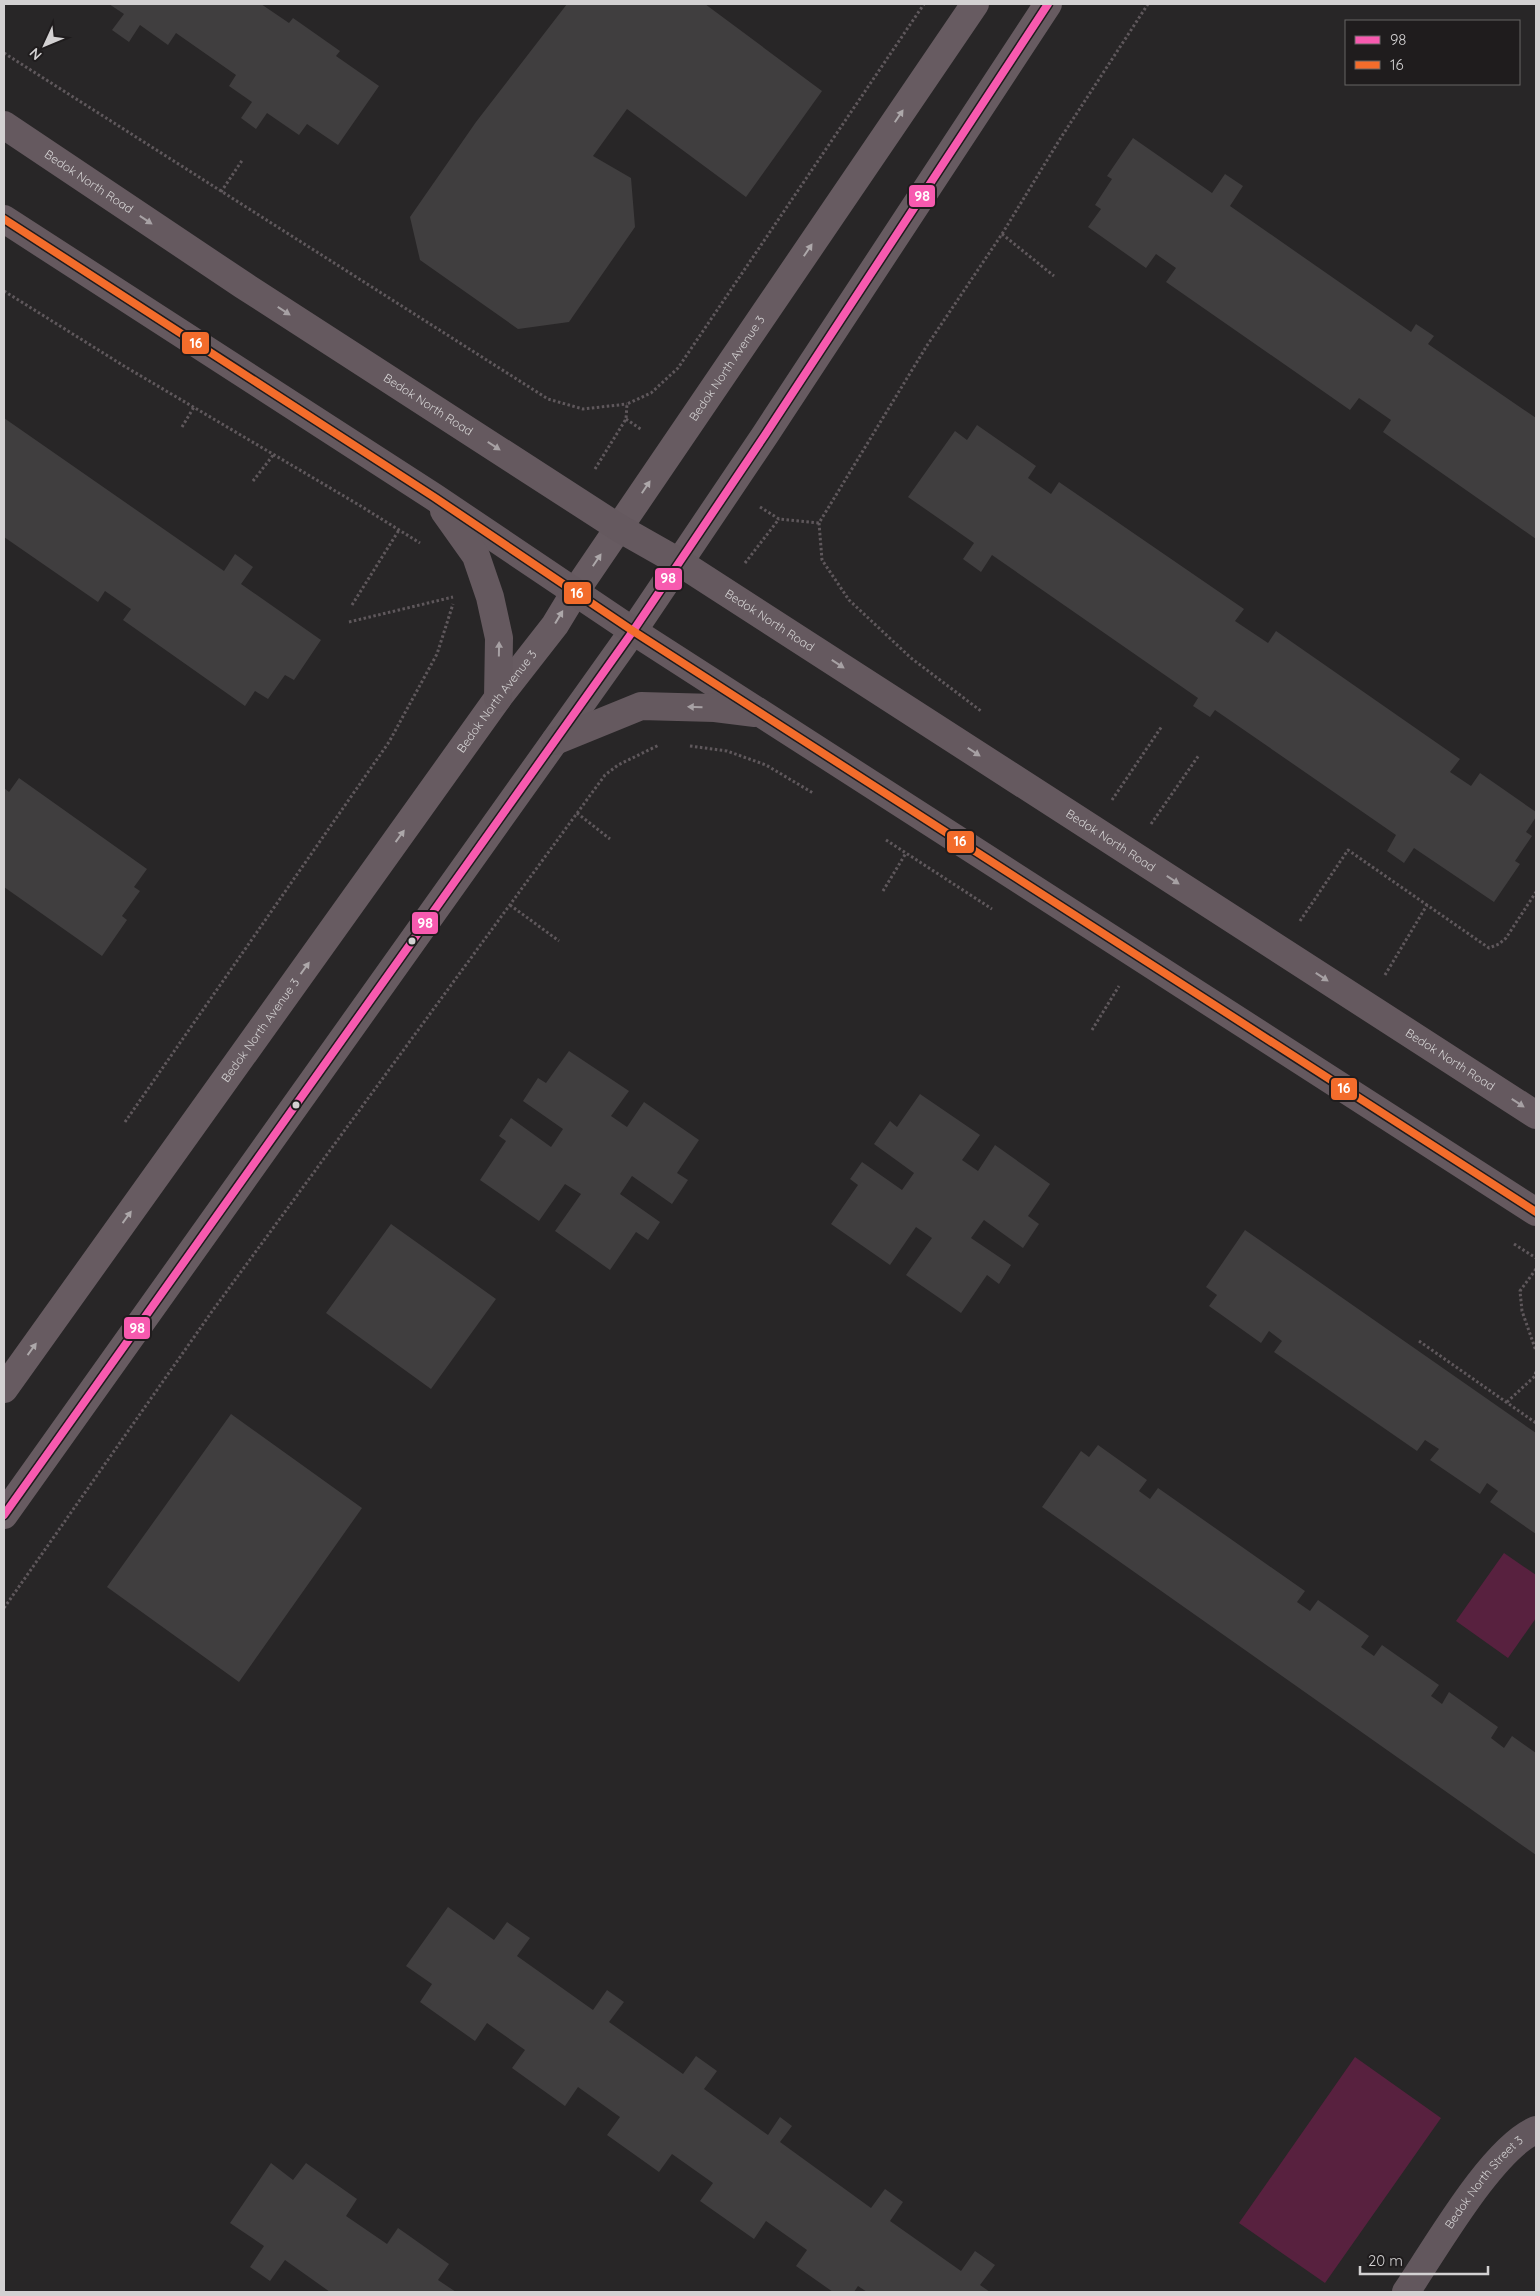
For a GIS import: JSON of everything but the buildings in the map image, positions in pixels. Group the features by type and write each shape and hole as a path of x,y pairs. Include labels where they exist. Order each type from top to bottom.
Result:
{"main road":[{"name":"Bedok North Avenue 3","path":"4,1389 498,698 555,625 575,592 975,4"},
{"path":"4,1515 633,631 765,436 1048,4"},
{"name":"Bedok North Road","path":"4,125 243,284 619,528 679,562 1536,1115"},
{"path":"4,219 434,497 633,631 761,714 1536,1212"},
{"path":"434,497 476,556 490,598 499,638 498,698"},
{"path":"555,741 641,706 715,708 761,714"}],"street":[{"name":"Bedok North Street 3","path":"1406,2292 1464,2205 1503,2154 1536,2130"}],"path":[{"path":"4,53 548,399 583,409 627,404 651,393 678,368 924,4"},
{"path":"986,714 911,658 849,600 822,560 819,523 926,347 1002,234 1065,131 1148,4"},
{"path":"221,192 242,159"},
{"path":"1002,234 1054,276"},
{"path":"4,291 421,544"},
{"path":"626,419 627,404"},
{"path":"182,427 194,407"},
{"path":"254,482 274,454"},
{"path":"779,519 819,523"},
{"path":"352,605 399,530"},
{"path":"125,1122 389,742 437,654 455,597 451,588"},
{"path":"349,622 455,597"},
{"path":"1112,800 1162,726"},
{"path":"4,1608 213,1310 605,774 618,765 660,744"},
{"path":"686,746 727,751 766,765 814,794"},
{"path":"1150,825 1199,755"},
{"path":"1104,796 1119,805"},
{"path":"576,813 610,839"},
{"path":"1142,820 1158,830"},
{"path":"882,838 995,911"},
{"path":"1300,921 1348,850 1489,948 1500,944 1506,938 1536,892"},
{"path":"883,891 906,853"},
{"path":"510,905 559,941"},
{"path":"1377,971 1385,976 1427,905"},
{"path":"1291,916 1307,926"},
{"path":"1092,1030 1138,956"},
{"path":"1109,984 1118,989"},
{"path":"1511,1242 1536,1258"},
{"path":"1536,1270 1520,1291 1522,1312 1536,1351"},
{"path":"1419,1341 1536,1423"},
{"path":"1508,1402 1535,1376 1536,1370"}],"shaded area":[{"path":"1504,1553 1536,1575 1536,1618 1508,1658 1456,1621"},
{"path":"1355,2057 1441,2118 1325,2283 1239,2223"}],"transit line":[{"name":"98","path":"4,1515 633,631 765,435 1048,4"},
{"name":"16","path":"4,219 434,497 633,631 1536,1212"}]}
